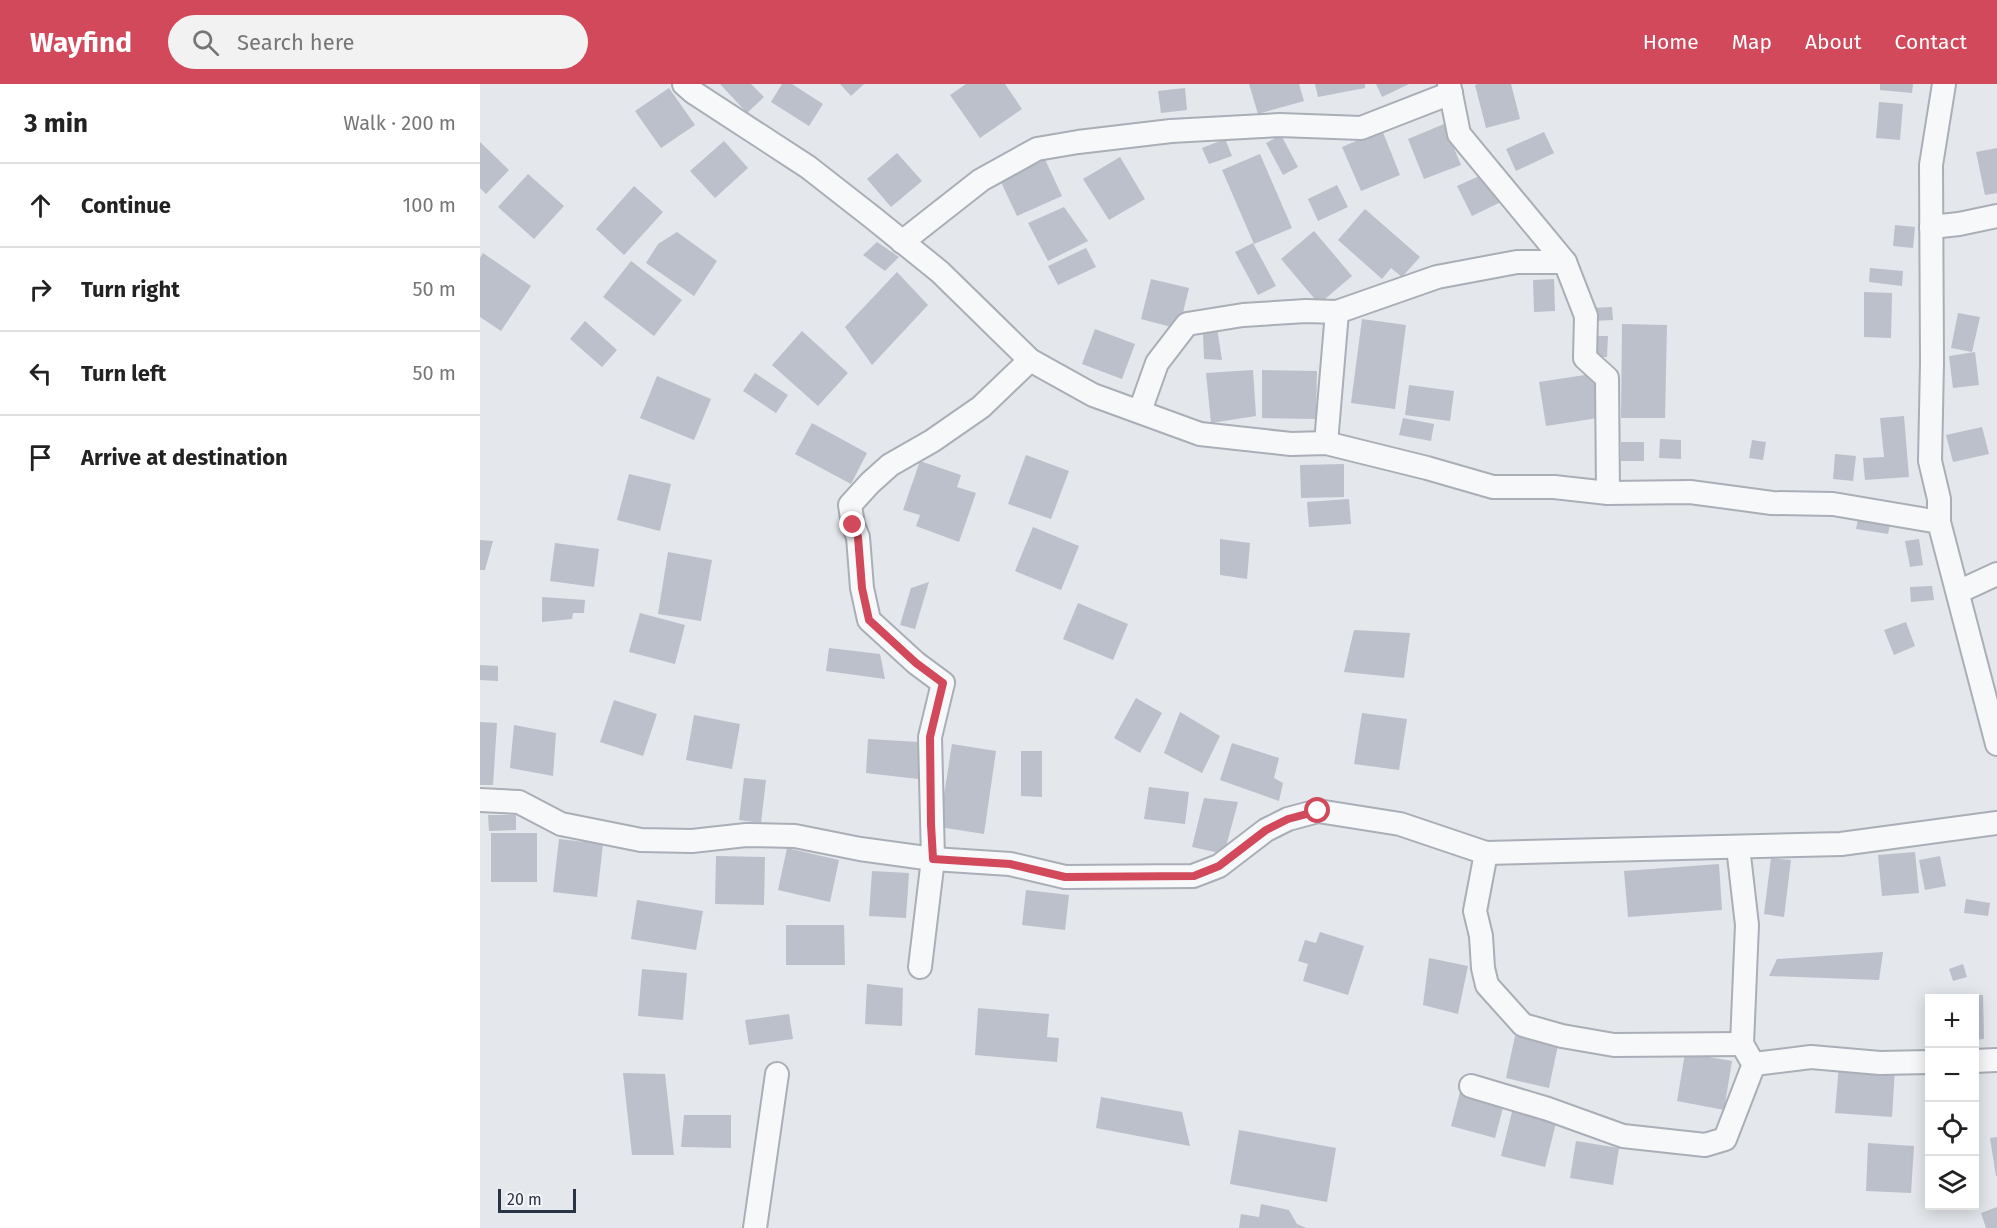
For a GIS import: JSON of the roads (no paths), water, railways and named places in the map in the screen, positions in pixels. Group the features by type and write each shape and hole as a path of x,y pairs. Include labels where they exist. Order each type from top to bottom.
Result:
{"street":[{"path":"684,84 808,166 940,272 1030,360 1093,395 1200,434 1291,444 1326,443 1428,468 1493,487 1554,487 1608,493 1690,492 1772,503 1833,504 1939,522"},
{"path":"1944,84 1931,165 1930,461 1939,500 1939,522 1997,744"},
{"path":"902,242 981,180 1037,149 1171,131 1280,125 1361,128 1450,89 1459,134 1566,262 1586,316 1585,358 1607,378 1608,493"},
{"path":"1931,227 1997,216"},
{"path":"1140,411 1157,363 1187,324 1243,315 1306,311 1337,312 1437,277 1517,262 1566,262"},
{"path":"1326,443 1337,312"},
{"path":"920,967 933,859 930,737 943,683 916,663 869,620 862,588 858,537 853,525 850,506 890,465 932,441 981,407 1030,360"},
{"path":"1958,592 1997,574"},
{"path":"480,800 519,802 561,824 641,840 692,841 746,836 795,836 860,849 933,859 1010,864 1065,877 1194,876 1219,866 1266,830 1288,819 1318,811 1400,824 1486,853 1841,844 1997,823"},
{"path":"1471,1086 1548,1109 1623,1136 1705,1145 1725,1139 1754,1064 1743,1044 1746,925 1738,847"},
{"path":"1486,853 1475,911 1481,936 1483,968 1488,985 1522,1025 1614,1045 1743,1044"},
{"path":"1754,1064 1811,1057 1880,1063 1925,1062"},
{"path":"1979,1060 1997,1060"},
{"path":"755,1228 777,1074"}]}
